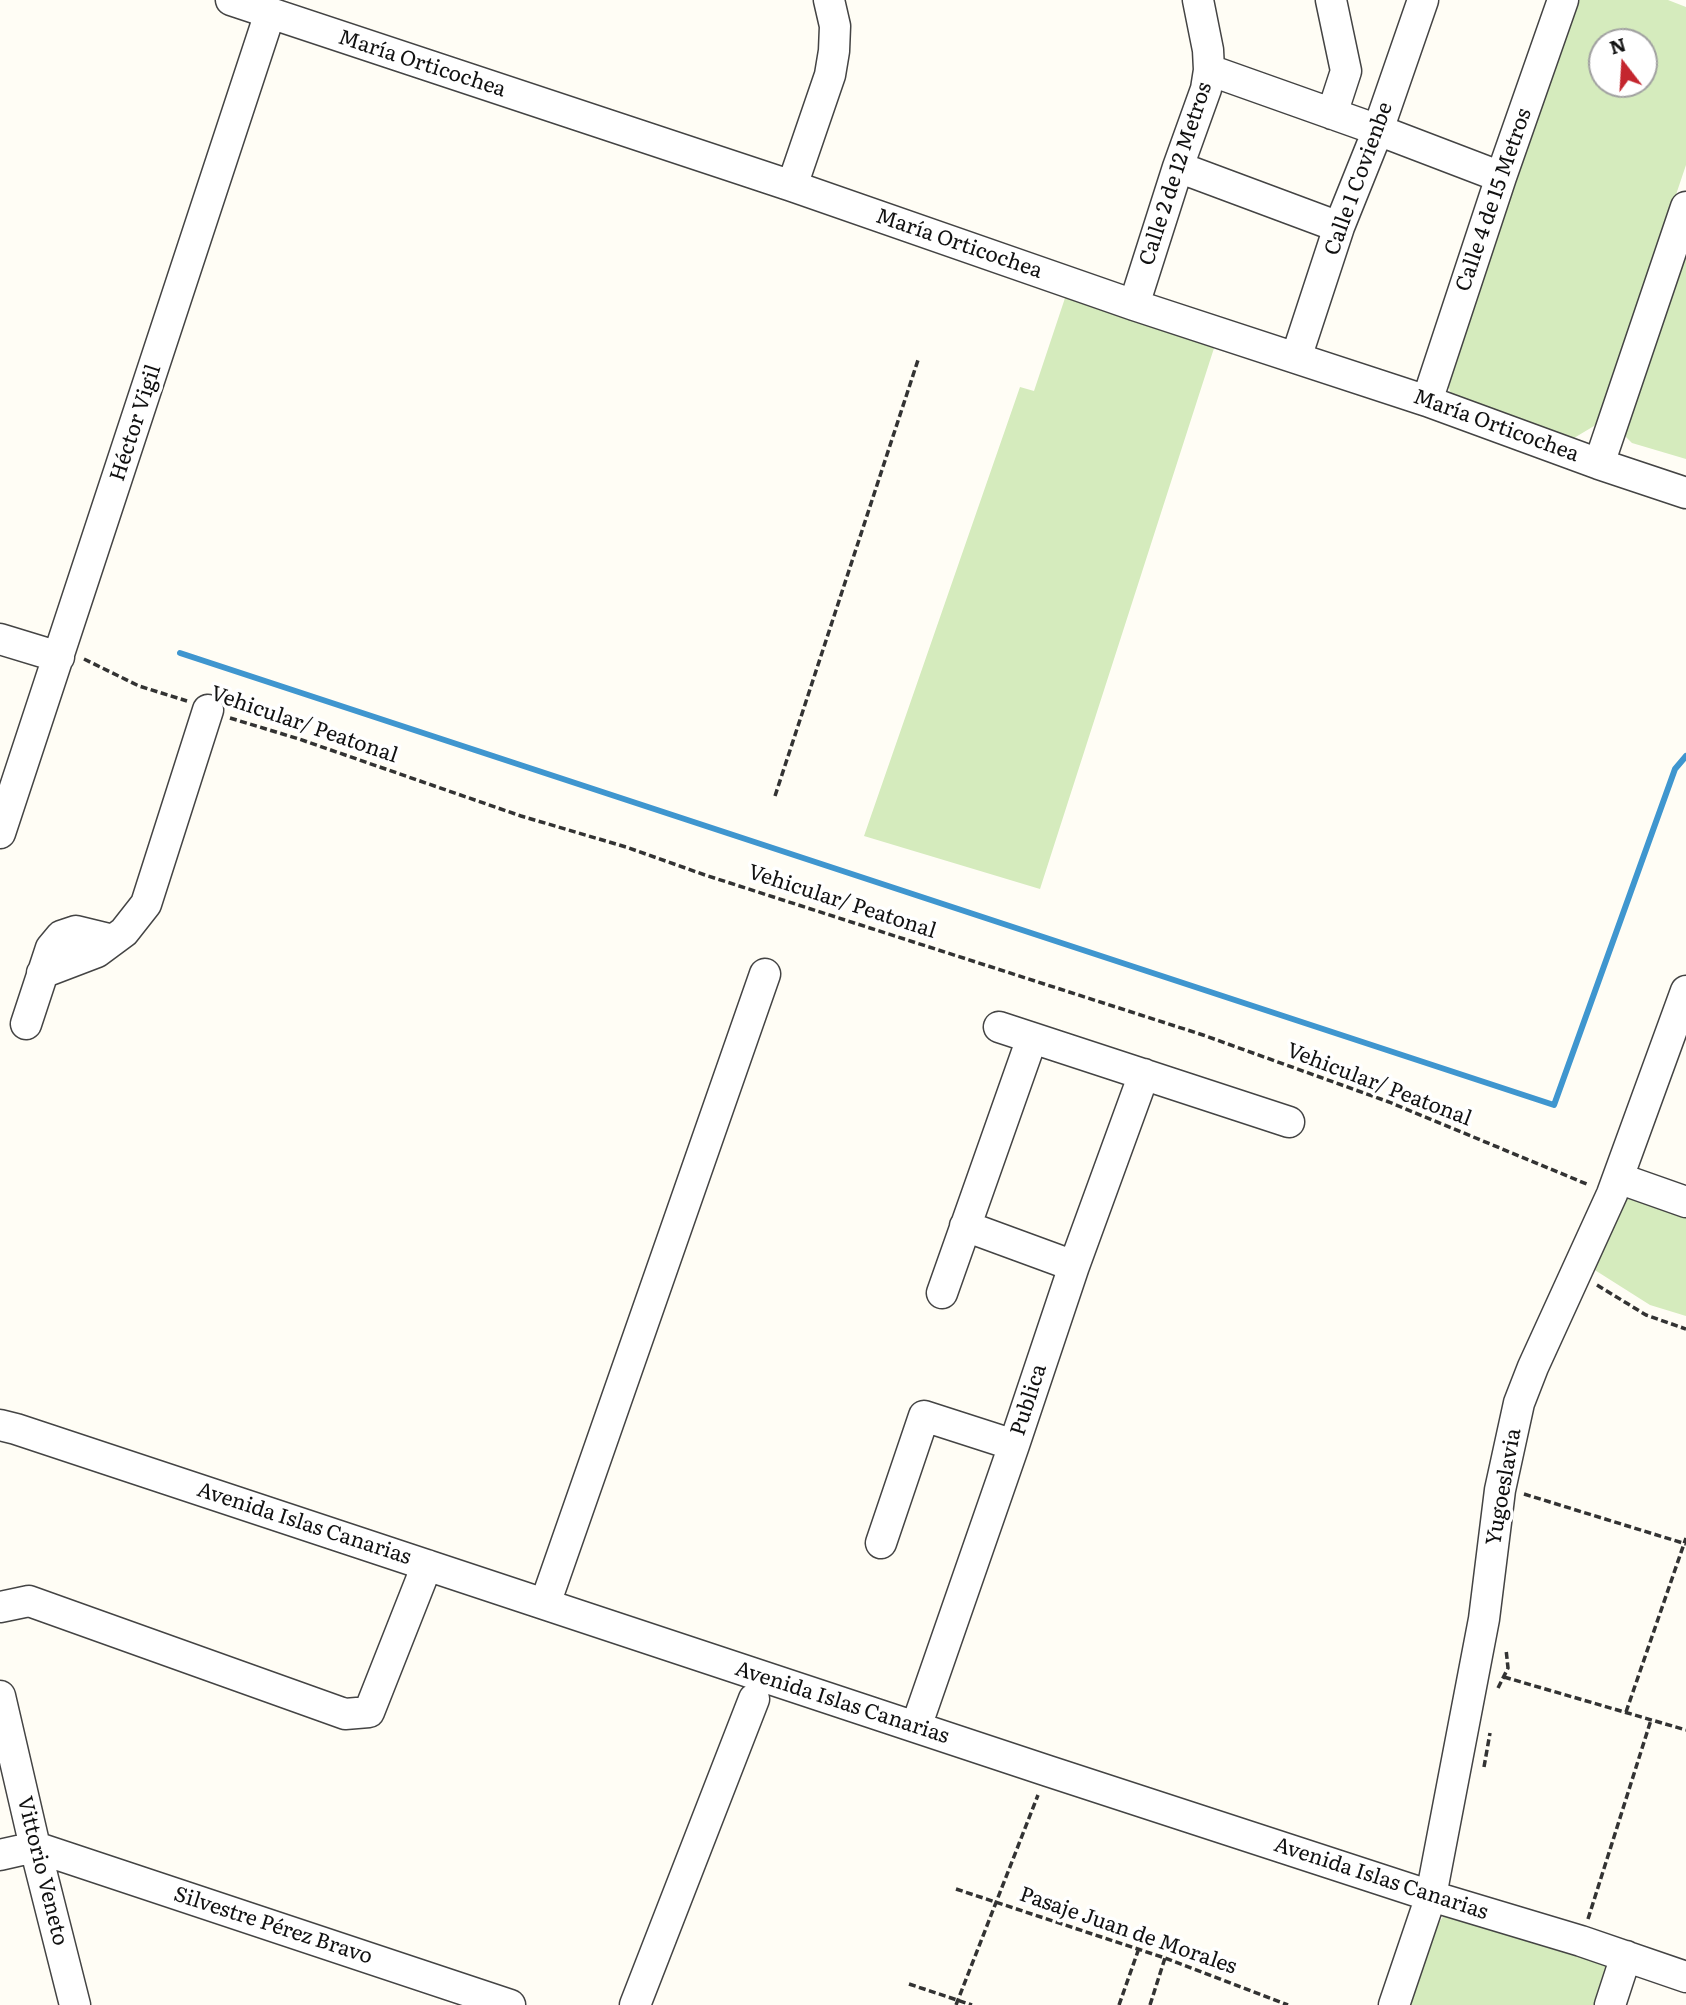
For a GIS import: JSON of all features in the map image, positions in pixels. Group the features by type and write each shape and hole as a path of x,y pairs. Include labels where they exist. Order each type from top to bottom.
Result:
{"street":[{"name":"María Orticochea","path":"231,0 792,186 1134,305 1427,401 1686,493"},
{"path":"792,186 830,75 835,26 829,0"},
{"name":"Calle 2 de 12 Metros","path":"1134,305 1206,89 1208,50 1198,0"},
{"path":"1331,0 1346,71 1332,114"},
{"name":"Calle 1 Covienbe","path":"1296,359 1339,227 1378,130 1423,0"},
{"path":"1544,0 1551,34"},
{"name":"Calle 4 de 15 Metros","path":"1427,401 1563,0"},
{"name":"Héctor Vigil","path":"0,833 270,13"},
{"path":"1209,70 1502,177"},
{"path":"1178,167 1339,227"},
{"path":"1599,464 1686,207"},
{"path":"0,639 59,657"},
{"path":"26,1024 42,973 97,952 124,932 146,904 208,710"},
{"path":"545,1604 765,974"},
{"name":"Yugoeslavia","path":"1394,2005 1431,1895 1484,1619 1500,1490 1520,1403 1533,1367 1615,1186 1686,990"},
{"path":"999,1027 1290,1122"},
{"path":"942,1293 1032,1038"},
{"name":"Publica","path":"916,1727 1074,1266 1144,1074"},
{"path":"1615,1186 1686,1202"},
{"path":"965,1226 1074,1266"},
{"path":"881,1543 924,1416 1014,1445"},
{"name":"Avenida Islas Canarias","path":"0,1425 1048,1771 1686,1977"},
{"path":"0,1607 29,1601 345,1714 369,1712 427,1565"},
{"name":"Vittorio Veneto","path":"0,1696 75,2005"},
{"path":"635,2005 754,1699"},
{"path":"0,1855 35,1847"},
{"name":"Silvestre Pérez Bravo","path":"35,1847 510,2005"},
{"path":"1610,2005 1626,1956"}],"path":[{"path":"775,796 919,357"},
{"name":"Vehicular/ Peatonal","path":"59,657 78,655 139,686 521,816 626,847 705,875 1203,1035 1615,1186"},
{"path":"1577,1272 1646,1315 1686,1329"},
{"path":"1520,1493 1685,1542 1626,1712"},
{"path":"1504,1677 1686,1730"},
{"path":"1581,1941 1651,1720"},
{"path":"957,2003 1048,1771"},
{"name":"Pasaje Juan de Morales","path":"956,1889 1166,1958 1288,2005"},
{"path":"1119,2005 1139,1950"},
{"path":"1150,2005 1166,1958"},
{"path":"909,1984 957,2003 972,2005"}],"green space":[{"path":"1572,0 1668,0 1686,7 1686,165 1602,414 1594,426 1574,438 1457,401 1450,392 1447,378"},
{"path":"1686,251 1686,459 1632,443 1626,437 1626,431"},
{"path":"1066,295 1215,345 1040,889 864,836 1020,387 1034,391"},
{"path":"1636,1195 1686,1208 1686,1316 1650,1305 1590,1267 1620,1205"},
{"path":"1444,1915 1609,1964 1596,2005 1408,2005 1435,1929"}],"waterway":[{"path":"180,653 1554,1105 1675,769 1686,756"}]}
